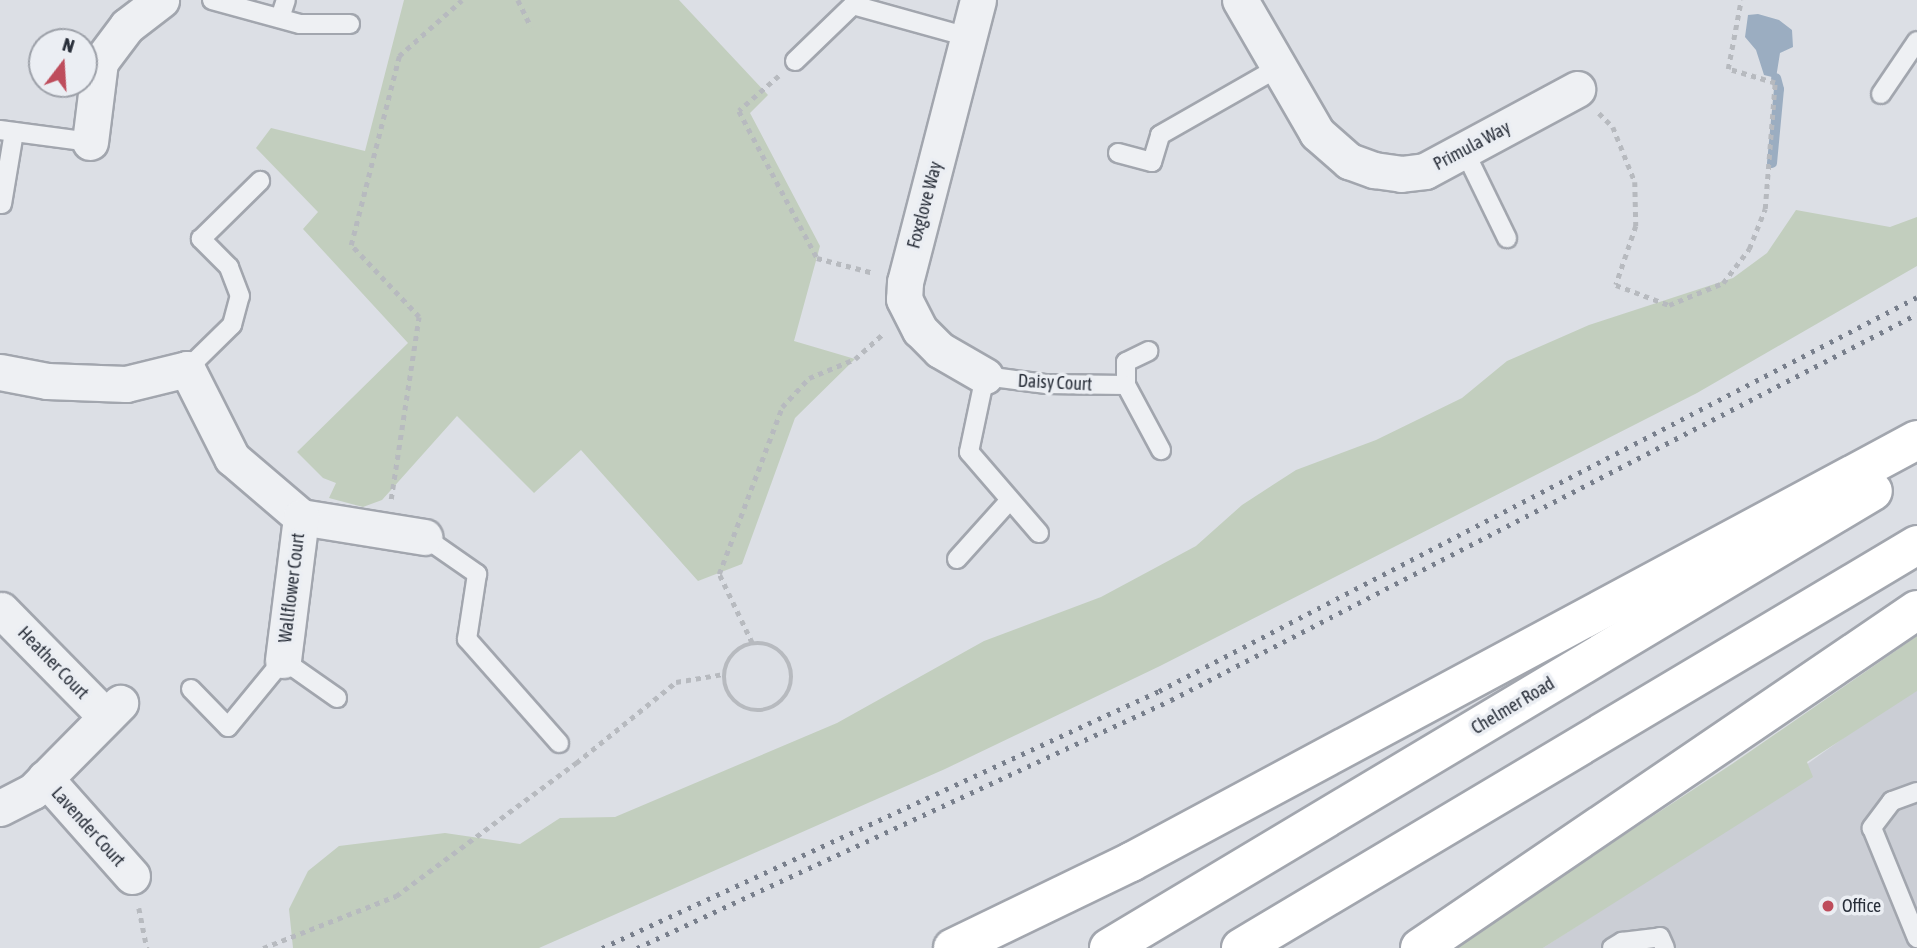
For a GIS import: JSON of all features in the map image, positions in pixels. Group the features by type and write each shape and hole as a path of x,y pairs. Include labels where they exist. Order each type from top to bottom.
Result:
{"main road":[{"path":"953,948 1131,862 1917,440"},
{"name":"Chelmer Road","path":"1109,948 1917,465"},
{"path":"1241,948 1917,545"},
{"path":"1420,948 1917,610"}],"street":[{"path":"90,142 100,62 127,26 161,0"},
{"name":"Foxglove Way","path":"907,296 978,0"},
{"name":"Primula Way","path":"1240,0 1281,66 1317,133 1349,161 1401,174 1425,171 1465,152 1577,89"},
{"path":"907,296 940,350 985,376"},
{"path":"0,372 47,381 126,384 187,369 232,458 300,517 424,537"},
{"name":"Wallflower Court","path":"282,660 300,517"},
{"name":"Heather Court","path":"1,609 112,710 45,778"},
{"path":"0,808 33,791 45,778"},
{"name":"Lavender Court","path":"45,778 132,876"}],"lane":[{"path":"212,0 300,24 350,24"},
{"path":"280,18 286,0"},
{"path":"795,61 850,3 968,37"},
{"path":"1881,94 1917,41"},
{"path":"1118,153 1152,162 1160,135 1281,66"},
{"path":"2,204 7,131 90,142"},
{"path":"1465,152 1507,238"},
{"path":"187,369 232,326 240,296 229,267 201,239 260,181"},
{"path":"1149,351 1126,362 1126,385 1161,450"},
{"path":"985,376 970,452 1040,533"},
{"name":"Daisy Court","path":"985,376 1046,384 1126,385"},
{"path":"957,559 1010,500"},
{"path":"424,537 477,574 467,639 559,743"},
{"path":"191,689 228,727 282,660 337,698"},
{"path":"1917,792 1892,801 1872,828 1917,938"},
{"path":"1612,948 1622,942 1660,937 1665,948"}],"path":[{"path":"386,531 419,317 351,245 399,56 462,0"},
{"path":"518,0 531,27"},
{"path":"1577,89 1613,127 1635,182 1636,226 1616,285 1669,305 1723,283 1749,249 1765,209 1775,83 1728,69 1741,0"},
{"path":"752,643 719,574 782,407 809,378 855,359 907,296 817,258 739,111 795,61"},
{"path":"752,643 764,643 783,654 791,676 785,697 767,709 746,708 729,695 724,674 732,654 752,643"},
{"path":"263,948 396,896 576,763 676,682 724,674"},
{"path":"132,876 147,948"}],"shaded area":[{"path":"1917,685 1917,948 1543,948 1631,891"}],"green space":[{"path":"404,0 679,0 768,95 750,113 820,246 794,341 855,359 795,418 742,564 698,581 581,450 534,493 457,416 382,500 363,507 329,498 336,483 323,478 297,452 408,343 303,229 318,212 256,148 271,128 365,151"},
{"path":"1796,210 1890,227 1917,217 1917,266 1697,393 1160,666 945,769 539,948 293,948 289,909 308,871 339,846 445,833 520,844 560,818 615,817 837,723 984,641 1101,597 1196,546 1242,505 1296,470 1376,440 1462,398 1507,361 1589,325 1733,278 1767,253"},
{"path":"1917,636 1917,691 1807,762 1813,777 1543,948 1452,948 1732,764"}],"water":[{"path":"1758,14 1779,20 1792,30 1793,47 1780,53 1776,78 1764,75 1756,50 1745,37 1748,15"}],"waterway":[{"path":"1772,163 1779,89 1776,78"}],"railway":[{"path":"602,948 1159,691 1917,297"},
{"path":"637,948 1171,700 1917,314"}],"place":[{"name":"Office","path":"1828,906"}]}
